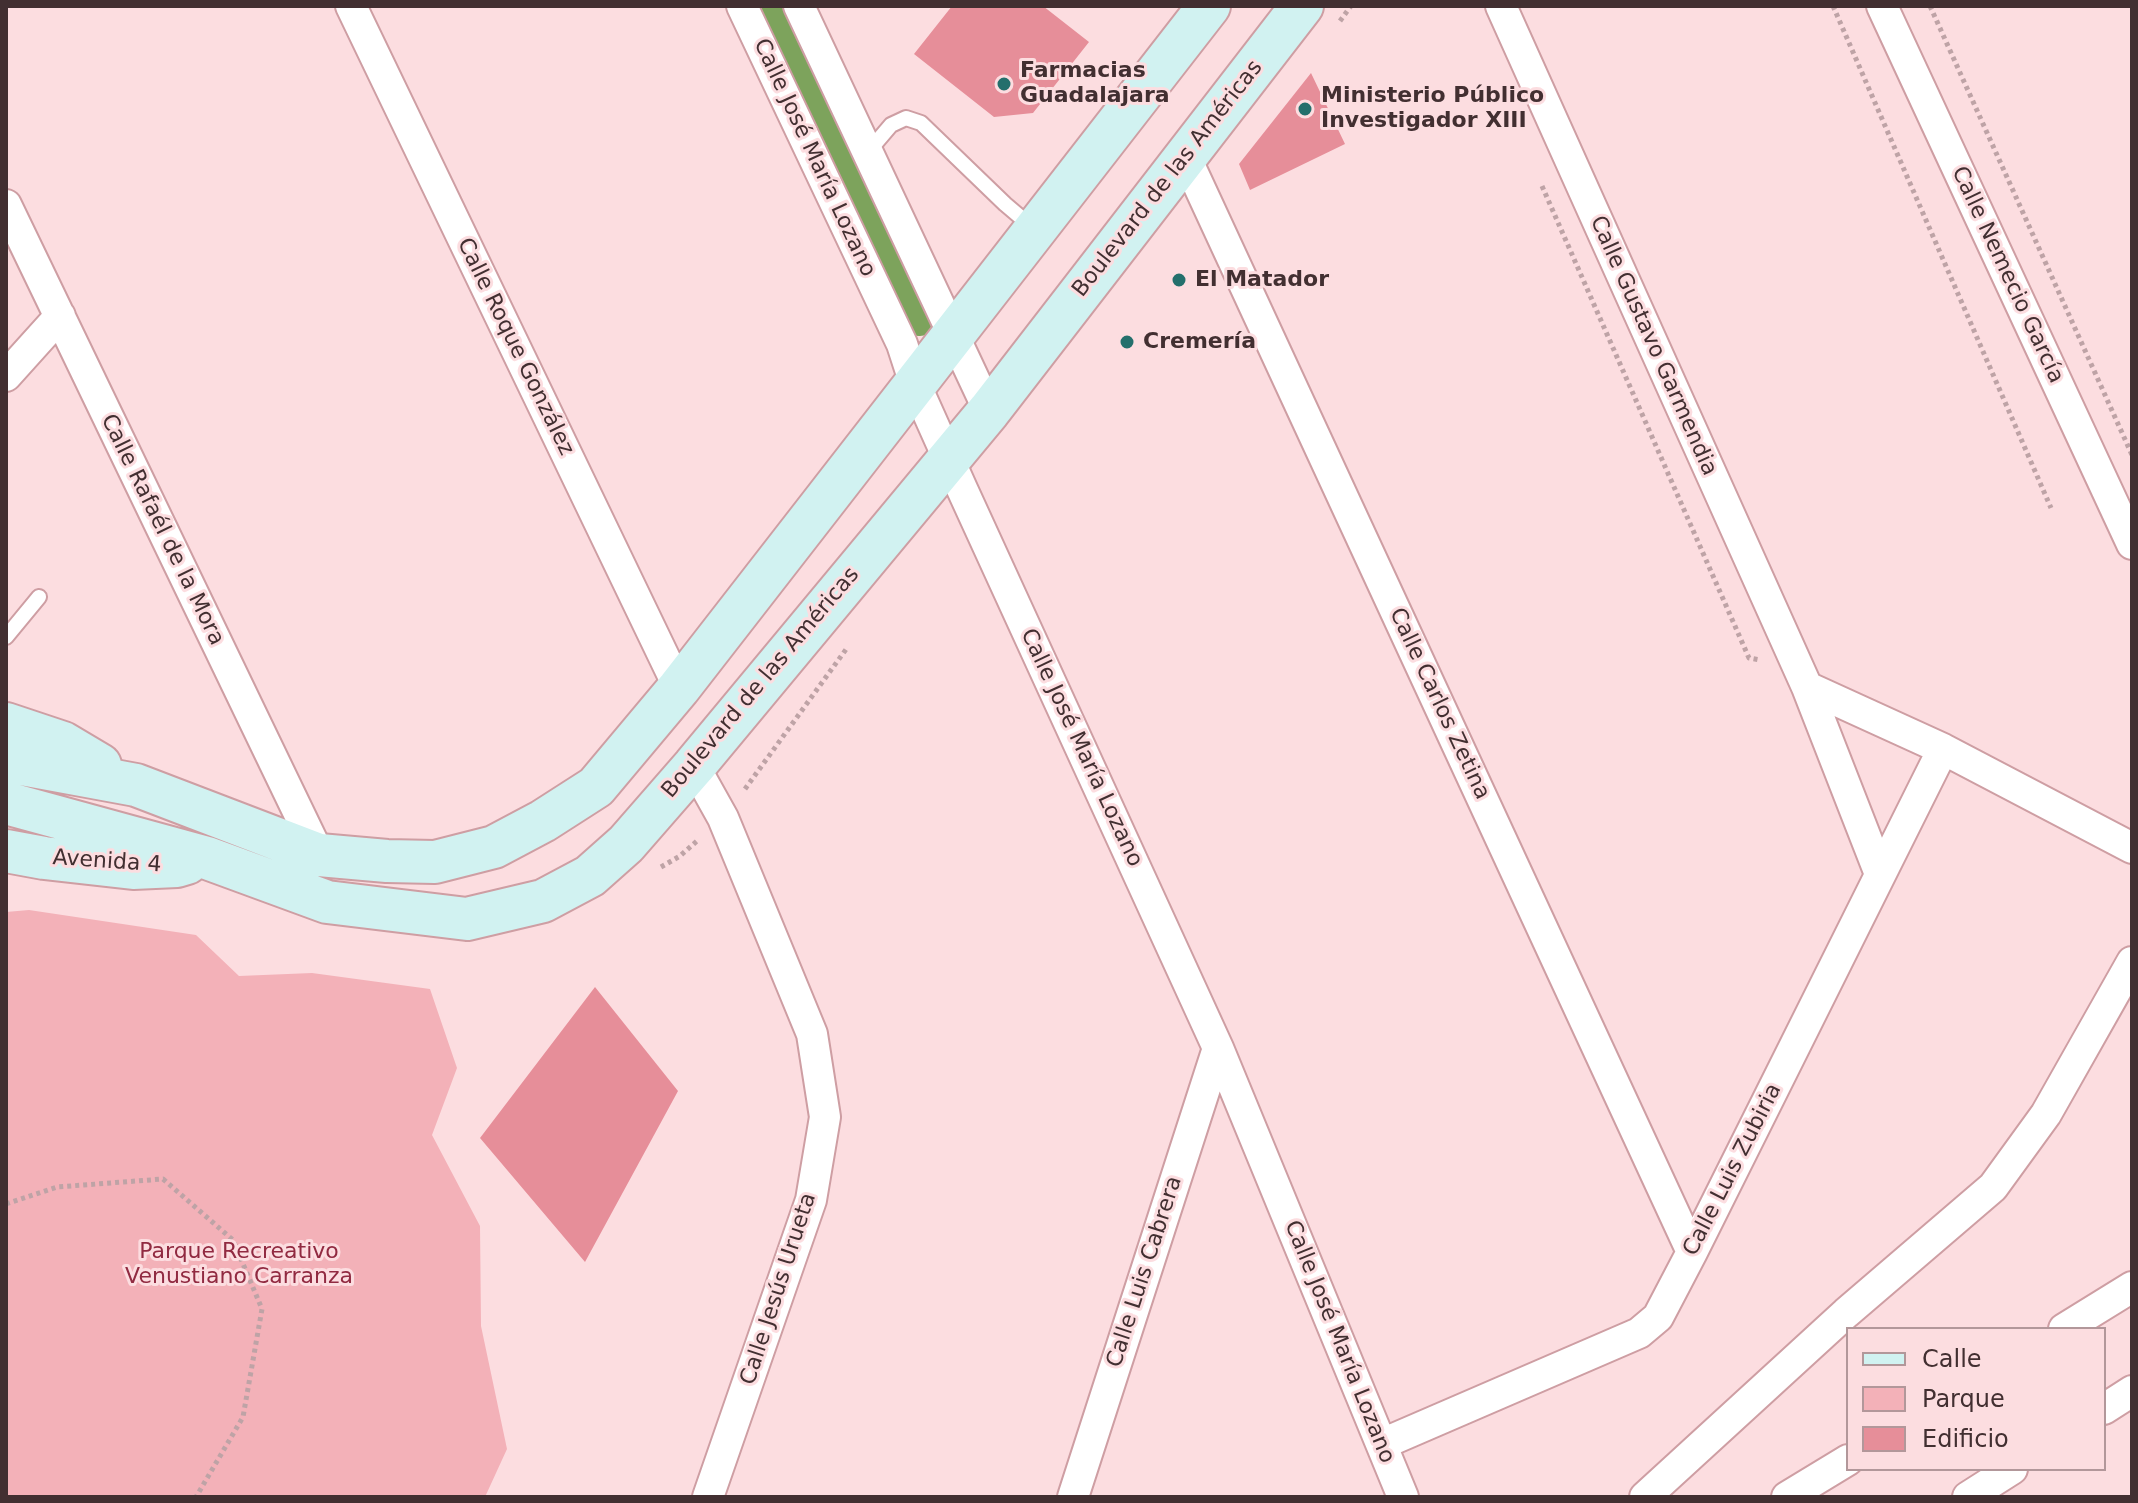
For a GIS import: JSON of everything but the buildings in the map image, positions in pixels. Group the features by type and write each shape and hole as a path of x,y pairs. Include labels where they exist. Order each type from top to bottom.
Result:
{"main road":[{"path":"6,724 63,743 136,785 319,855 435,862 494,847 543,821 596,787 679,688 1209,6"},
{"name":"Boulevard de las Américas","path":"6,803 207,858 327,902 467,919 543,901 590,876 626,844 694,766 989,411 1302,6"},
{"path":"6,761 136,785"},
{"name":"Avenida 4","path":"6,851 133,868 177,866 207,858"}],"street":[{"name":"Calle Roque González","path":"351,6 679,688"},
{"name":"Calle José María Lozano","path":"742,6 902,344 915,384 1218,1048 1403,1497"},
{"path":"799,6 989,411"},
{"name":"Calle Gustavo Garmendia","path":"1501,6 1802,677 1880,874"},
{"name":"Calle Nemecio García","path":"1882,6 2132,544"},
{"name":"Calle Carlos Zetina","path":"1185,156 1692,1252"},
{"name":"Calle Rafaél de la Mora","path":"6,205 319,855"},
{"path":"6,376 60,316"},
{"path":"1802,677 2132,848"},
{"name":"Calle Luis Zubiria","path":"1382,1444 1639,1333 1658,1317 1943,749"},
{"name":"Calle Jesús Urueta","path":"694,766 723,818 812,1034 825,1117 811,1200 708,1497"},
{"path":"1645,1497 1846,1313 1993,1187 2046,1114 2132,962"},
{"name":"Calle Luis Cabrera","path":"1073,1497 1218,1048"},
{"path":"2067,1327 2132,1287"},
{"path":"2106,1408 2132,1391"},
{"path":"1787,1497 1846,1461"},
{"path":"1968,1497 2003,1482"}],"lane":[{"path":"868,152 891,125 906,118 921,123 1035,230"},
{"path":"6,637 39,597"}],"path":[{"path":"1833,6 2051,508"},
{"path":"1930,6 2132,455"},
{"path":"1539,180 1749,658 1802,677"},
{"path":"6,1204 57,1187 163,1179 233,1240 262,1309 243,1417 196,1497"}],"green space":[{"name":"Parque Recreativo Venustiano Carranza","path":"29,910 196,935 239,976 312,973 430,989 457,1068 432,1135 480,1226 481,1326 507,1449 485,1497 6,1497 6,912"}],"waterway":[{"path":"771,6 919,317"}],"place":[{"name":"Farmacias Guadalajara","path":"1004,84"},
{"name":"Ministerio Público Investigador XIII","path":"1305,109"},
{"name":"El Matador","path":"1179,280"},
{"name":"Cremería","path":"1127,342"}]}
